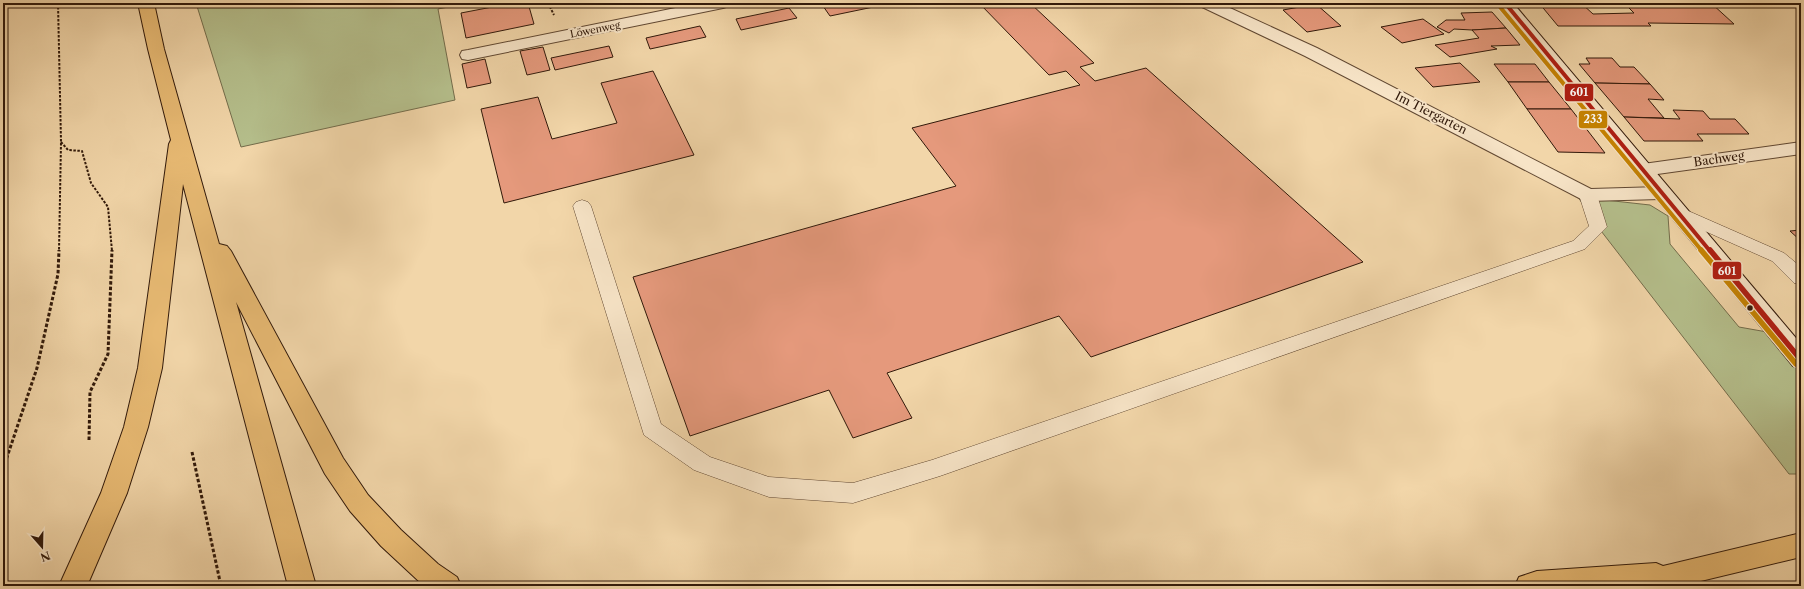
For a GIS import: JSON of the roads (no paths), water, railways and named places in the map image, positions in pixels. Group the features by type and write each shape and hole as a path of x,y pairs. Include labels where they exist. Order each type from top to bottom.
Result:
{"highway":[{"path":"146,3 179,133 302,586"},
{"path":"73,586 114,493 136,427 150,368 179,133"},
{"path":"202,216 334,466 359,503 391,538 428,572 447,586"},
{"path":"1640,586 1673,575 1801,545"},
{"path":"1533,585 1673,575"}],"street":[{"name":"Löwenweg","path":"468,55 723,3"},
{"name":"Im Tiergarten","path":"1206,3 1311,52 1588,195 1660,193"},
{"path":"1505,3 1643,170 1660,193 1801,360"},
{"name":"Bachweg","path":"1643,170 1799,150"}],"lane":[{"path":"582,206 652,429 702,464 769,487 853,493 932,469 1578,245 1598,227 1588,195"},
{"path":"1677,212 1778,257 1801,278"}]}
